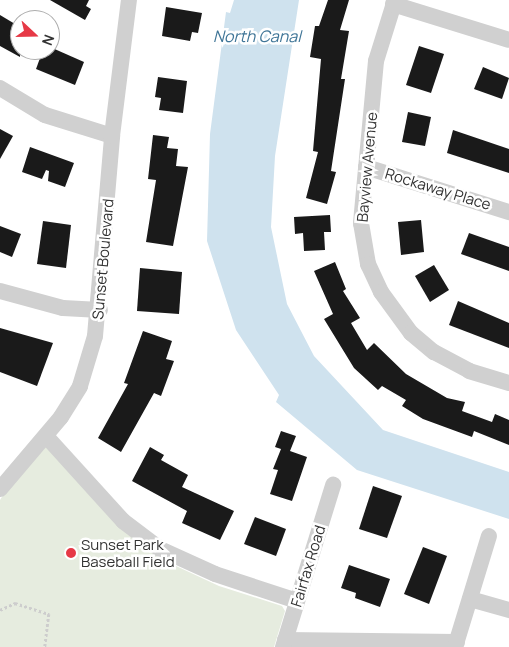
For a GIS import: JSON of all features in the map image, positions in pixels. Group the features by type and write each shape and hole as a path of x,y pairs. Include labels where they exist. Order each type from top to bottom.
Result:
{"street":[{"name":"Sunset Boulevard","path":"0,489 46,436 80,386 100,310 112,136 129,0"},
{"path":"394,2 509,40"},
{"name":"Bayview Avenue","path":"394,2 376,61 362,234 368,264 395,314 434,352 469,371 509,383"},
{"path":"0,88 45,115 112,136"},
{"name":"Rockaway Place","path":"366,167 509,212"},
{"path":"0,291 64,308 100,310"},
{"path":"46,436 123,521 160,549 215,574 297,602"},
{"name":"Fairfax Road","path":"284,643 333,485"},
{"path":"284,643 456,645 489,536"},
{"path":"470,598 509,610"}],"path":[{"path":"0,610 15,603 49,614 45,647"}],"shaded area":[{"path":"46,445 119,527 161,559 219,586 282,606 285,611 274,647 0,647 0,500 11,482"}],"water":[{"name":"North Canal","path":"234,0 299,0 275,156 271,227 287,304 314,356 383,430 509,472 509,519 357,470 276,402 279,395 236,330 207,241 210,134 226,12 230,13"}],"building":[{"path":"50,0 89,0 86,6 91,9 85,20"},
{"path":"328,0 349,0 340,30 349,31 341,79 345,79 331,171 336,172 327,204 306,198 318,152 313,151 321,59 310,57 315,26 319,26"},
{"path":"166,7 202,13 198,33 192,32 190,41 162,36"},
{"path":"0,15 10,21 10,52 0,46"},
{"path":"419,46 444,54 431,93 406,85"},
{"path":"60,51 84,62 75,85 36,69 39,60 60,60"},
{"path":"483,67 509,78 502,99 474,89"},
{"path":"158,77 187,81 183,113 159,110 161,98 155,97"},
{"path":"408,112 431,117 425,146 402,142"},
{"path":"0,129 13,136 0,159"},
{"path":"453,130 509,149 509,173 447,153"},
{"path":"153,135 169,137 167,148 178,149 176,166 188,167 173,246 146,242 156,180 148,179"},
{"path":"30,147 74,163 65,187 48,181 49,171 46,170 42,179 22,172"},
{"path":"330,215 331,232 324,232 325,250 304,251 303,233 295,234 294,217"},
{"path":"421,220 424,252 401,255 398,222"},
{"path":"43,221 71,225 66,268 37,264"},
{"path":"0,226 21,234 12,257 0,252"},
{"path":"469,233 509,247 509,271 461,254"},
{"path":"335,262 346,289 343,291 360,318 351,323 367,350 374,343 406,374 447,398 465,402 462,411 492,422 495,414 509,420 509,445 474,431 472,437 423,419 402,406 406,400 382,386 378,390 354,368 324,319 333,314 314,271"},
{"path":"434,265 449,290 430,302 415,276"},
{"path":"140,268 182,272 179,314 137,311"},
{"path":"458,301 509,323 509,348 449,325"},
{"path":"0,328 53,343 37,386 0,372"},
{"path":"143,331 172,341 166,359 174,361 161,396 154,393 121,452 98,438 128,384 124,383"},
{"path":"281,431 296,436 290,451 307,457 292,501 270,494 278,470 273,469 281,449 275,447"},
{"path":"150,447 164,455 161,460 188,475 182,487 234,511 220,540 182,523 187,511 132,481"},
{"path":"373,486 402,496 387,538 359,529"},
{"path":"255,517 286,529 276,556 244,544"},
{"path":"423,547 447,556 429,604 404,594"},
{"path":"349,565 390,579 380,607 355,598 356,593 341,588"}],"place":[{"name":"Sunset Park Baseball Field","path":"71,553"}]}
